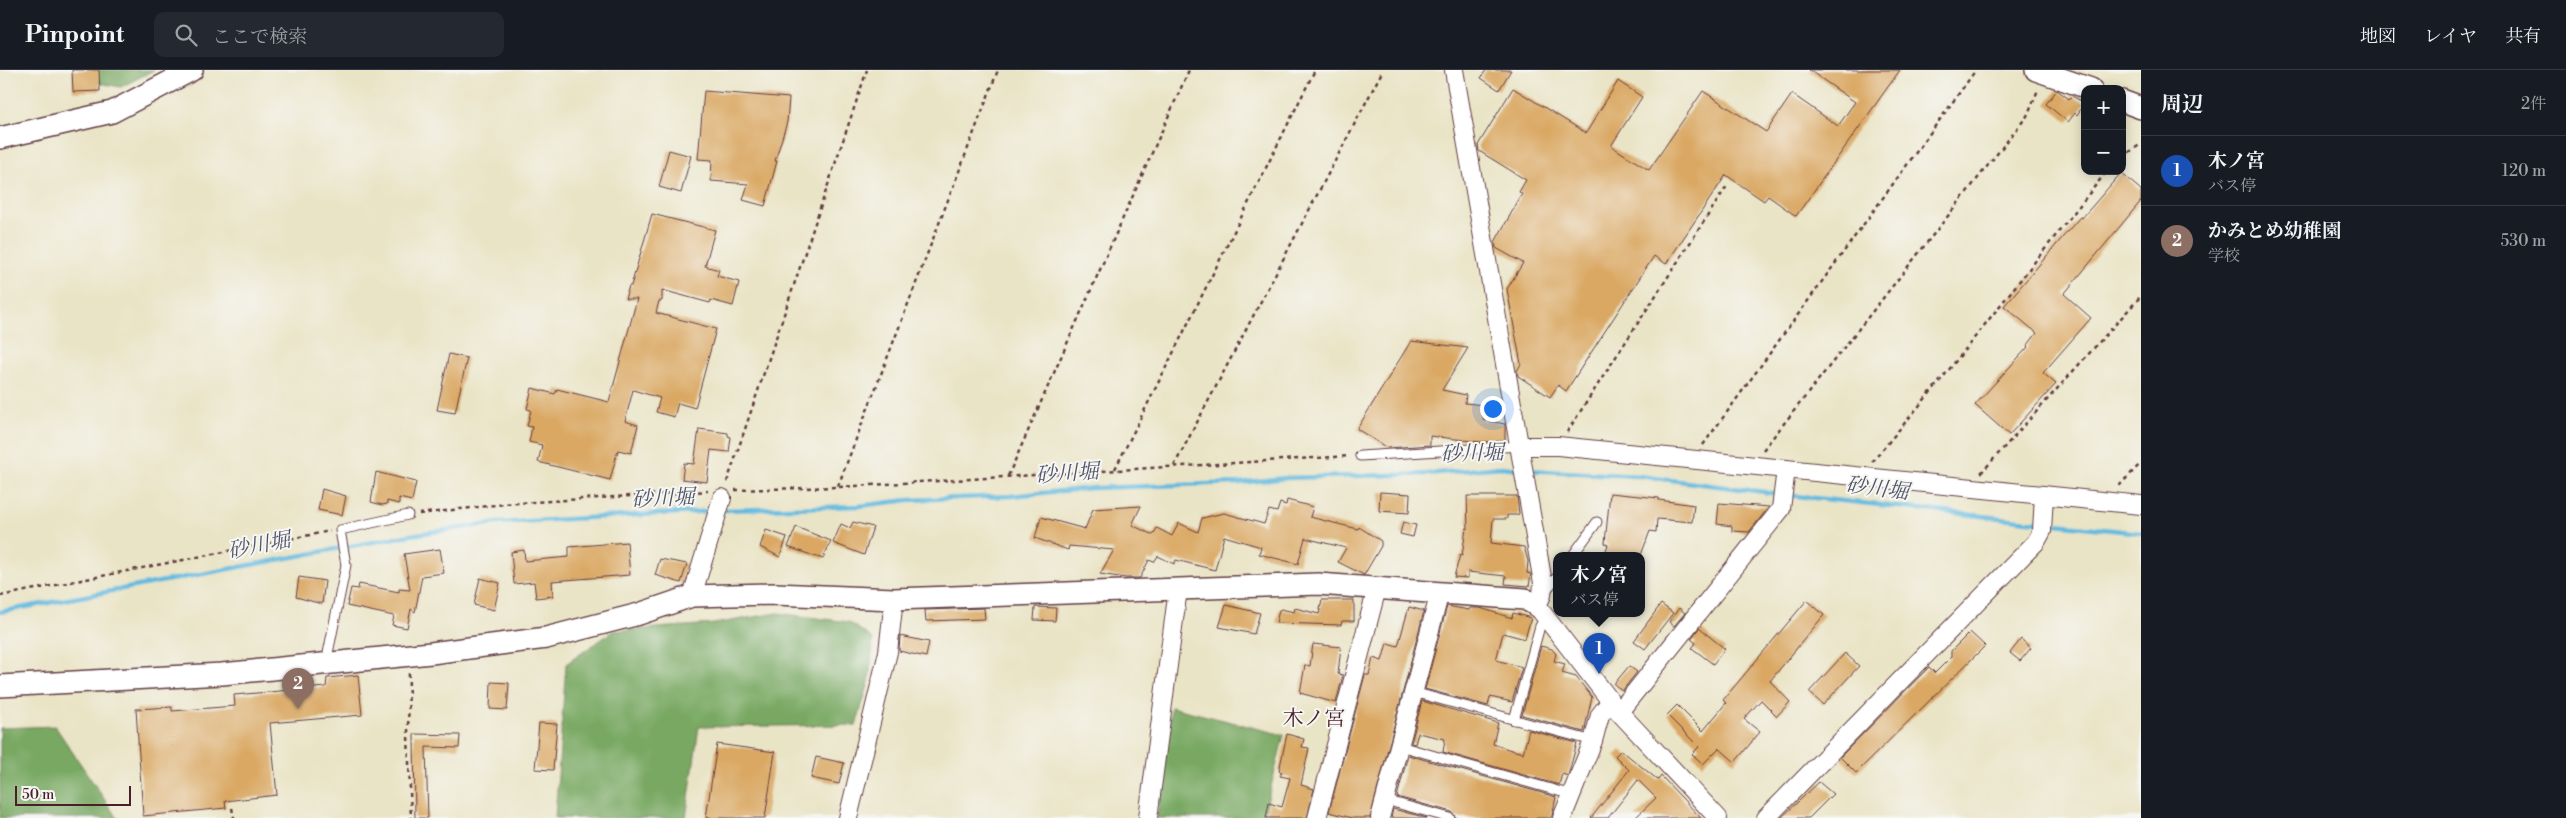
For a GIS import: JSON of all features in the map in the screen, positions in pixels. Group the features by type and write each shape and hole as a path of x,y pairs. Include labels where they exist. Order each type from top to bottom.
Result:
{"street":[{"path":"0,138 112,112 192,70"},
{"path":"1454,70 1492,302 1543,583 1542,606"},
{"path":"2040,71 2081,85"},
{"path":"2126,102 2141,108"},
{"path":"1520,449 1558,446 1751,465 1785,472 1858,477 2141,505"},
{"path":"1562,818 1593,742 1600,716 1615,707 1775,517 1781,505 1785,472"},
{"path":"692,596 723,494"},
{"path":"1766,818 2036,542 2042,531 2044,495"},
{"path":"0,686 222,674 410,655 546,638 639,614 692,596 775,594 894,599 1318,584 1440,592 1525,599 1542,606 1615,707 1718,818"},
{"path":"1317,818 1377,588"},
{"path":"1148,818 1178,589"},
{"path":"1380,818 1440,592"},
{"path":"848,818 888,652 894,599"}],"lane":[{"path":"1360,456 1520,449"},
{"path":"326,664 346,565 340,530 408,516"},
{"path":"1575,552 1597,522"},
{"path":"1514,720 1540,626 1542,606 1553,584"},
{"path":"1413,692 1593,742"},
{"path":"1400,746 1572,795"},
{"path":"1385,800 1450,818"}],"path":[{"path":"723,494 867,70"},
{"path":"838,487 998,70"},
{"path":"1008,476 1189,70"},
{"path":"1115,469 1315,70"},
{"path":"1174,466 1383,70"},
{"path":"1696,460 1707,438 1976,70"},
{"path":"1751,465 2027,116 2040,71"},
{"path":"2126,153 2141,144"},
{"path":"1858,477 1940,381 2103,175"},
{"path":"1558,446 1727,186"},
{"path":"1966,489 2141,296"},
{"path":"408,516 504,504 664,492 723,494 1115,469 1360,456"},
{"path":"2110,502 2113,493 2141,463"},
{"path":"0,596 340,530"},
{"path":"410,655 408,736 411,818"},
{"path":"232,808 234,818"}],"green space":[{"path":"95,70 154,70 121,87 99,83"},
{"path":"777,613 849,622 873,639 869,682 856,725 699,727 686,818 555,818 566,664 613,631 714,624"},
{"path":"1171,707 1284,735 1263,818 1157,818"},
{"path":"55,726 117,818 0,818 0,728"}],"building":[{"path":"72,70 99,70 100,91 73,92"},
{"path":"1486,70 1511,70 1499,90 1481,78"},
{"path":"1809,70 1900,70 1796,216 1768,196 1764,201 1726,175 1666,264 1654,256 1566,391 1558,385 1550,397 1518,376 1517,371 1521,364 1507,289 1523,263 1496,248 1495,242 1522,194 1519,192 1526,180 1479,151 1478,145 1513,88 1586,133 1618,81 1642,97 1611,146 1649,170 1703,91 1766,132 1792,94 1838,126 1855,102"},
{"path":"2057,90 2069,99 2072,96 2081,101 2081,109 2068,122 2046,104"},
{"path":"704,91 789,98 787,122 775,161 777,161 765,206 743,200 748,184 711,181 712,160 698,159"},
{"path":"669,150 691,156 681,193 659,187"},
{"path":"2119,175 2123,175 2141,190 2141,201 2064,294 2091,318 2043,373 2056,384 2009,435 1975,405 2028,347 2037,333 2004,306 2080,217 2082,218"},
{"path":"652,214 715,230 705,266 719,270 717,276 739,282 733,306 711,300 710,303 662,290 662,301 659,301 656,313 716,329 695,408 678,403 674,417 656,412 660,398 633,390 625,421 638,425 631,453 618,450 610,480 538,462 542,445 529,442 532,427 527,426 531,410 527,409 532,388 555,394 557,389 609,402 637,299 625,299 629,286 631,286"},
{"path":"1411,341 1468,348 1442,390 1466,395 1465,403 1484,405 1483,420 1505,424 1505,441 1481,442 1430,436 1430,445 1387,448 1357,429"},
{"path":"449,354 467,358 455,413 437,410"},
{"path":"699,429 728,433 728,436 731,437 729,452 711,450 707,482 682,479 684,463 694,464"},
{"path":"376,472 416,482 412,501 399,498 399,504 387,501 387,504 382,505 371,502"},
{"path":"322,489 346,496 342,515 318,510"},
{"path":"1380,492 1410,494 1409,513 1379,511"},
{"path":"1610,493 1659,498 1659,500 1694,505 1692,522 1657,519 1656,532 1650,531 1642,552 1605,552 1608,545 1605,543"},
{"path":"1467,496 1517,496 1519,514 1507,515 1507,519 1493,519 1491,543 1524,547 1528,561 1527,573 1531,574 1529,586 1505,584 1506,576 1468,572 1468,578 1454,577 1460,555 1462,556 1466,528 1468,529"},
{"path":"1287,500 1313,507 1310,517 1358,529 1359,527 1381,541 1381,546 1364,575 1338,562 1346,548 1305,538 1298,564 1259,554 1261,547 1224,536 1215,570 1176,560 1174,564 1158,556 1154,562 1149,560 1140,578 1126,578 1100,574 1114,550 1069,546 1068,550 1035,538 1041,517 1085,529 1093,509 1141,506 1132,525 1153,535 1157,528 1172,536 1179,523 1198,532 1202,518 1224,513 1264,524 1269,510 1277,512 1280,503 1286,505"},
{"path":"1719,503 1769,507 1749,532 1732,531 1732,526 1717,524"},
{"path":"853,522 873,527 864,555 833,543 841,524 850,528"},
{"path":"1403,522 1416,525 1413,537 1400,534"},
{"path":"796,527 831,541 823,559 788,547"},
{"path":"766,530 787,537 780,557 760,547"},
{"path":"627,542 630,575 552,581 553,596 536,598 534,582 514,584 511,552 524,550 525,561 569,557 569,547"},
{"path":"440,549 444,573 422,576 415,612 411,609 407,628 392,625 394,616 347,606 351,588 358,589 359,584 399,592 399,589 410,590 404,554"},
{"path":"660,559 687,564 681,583 655,575"},
{"path":"299,577 325,581 322,604 296,597"},
{"path":"480,578 500,583 494,610 474,605"},
{"path":"1322,600 1354,600 1354,621 1342,621 1341,625 1276,623 1279,610 1281,609 1294,612 1295,608 1319,614"},
{"path":"1807,600 1824,615 1770,681 1790,702 1777,716 1761,700 1744,719 1760,732 1735,762 1719,748 1703,764 1692,754 1699,747 1667,715 1677,705 1703,731 1726,703 1723,700"},
{"path":"1661,604 1673,613 1645,649 1634,641"},
{"path":"1226,605 1260,613 1254,634 1219,627"},
{"path":"1447,606 1469,610 1470,608 1480,608 1512,618 1513,613 1531,618 1525,639 1503,633 1496,660 1522,667 1512,702 1490,697 1488,706 1425,689"},
{"path":"1035,607 1056,608 1055,621 1034,620"},
{"path":"1409,607 1424,611 1370,818 1352,818 1329,812 1365,675 1369,675 1373,658 1382,661 1387,643 1398,646"},
{"path":"984,608 985,619 926,621 925,610"},
{"path":"1679,608 1685,613 1674,626 1669,622"},
{"path":"1699,628 1725,649 1713,664 1692,648 1696,643 1691,639"},
{"path":"1970,632 1985,646 1856,773 1840,757 1929,667 1935,673 1951,657 1951,651"},
{"path":"900,636 929,642 926,657 899,651"},
{"path":"2021,639 2031,648 2020,661 2010,653"},
{"path":"1313,644 1341,647 1338,674 1343,675 1336,703 1300,693 1305,665 1310,666"},
{"path":"1541,646 1552,649 1556,654 1554,661 1565,664 1562,673 1576,677 1592,697 1584,732 1522,715"},
{"path":"1845,653 1859,666 1823,705 1809,692"},
{"path":"1629,666 1637,672 1622,691 1614,684"},
{"path":"358,675 362,715 270,723 277,795 225,801 226,808 143,816 136,709 172,707 172,711 235,706 234,695 326,687 327,678"},
{"path":"491,682 509,683 507,710 490,709"},
{"path":"1422,701 1498,723 1493,744 1508,749 1523,753 1529,730 1577,743 1568,776 1562,774 1559,785 1443,752 1445,739 1418,733 1415,744 1411,743"},
{"path":"539,723 557,724 553,770 535,769"},
{"path":"414,734 460,735 459,748 426,747 428,818 415,818"},
{"path":"1287,734 1304,739 1302,747 1309,748 1301,785 1314,789 1307,818 1266,818 1269,803 1282,807 1290,778 1280,776 1282,772 1279,771"},
{"path":"717,744 775,752 765,818 706,818"},
{"path":"1621,750 1658,780 1661,776 1701,818 1635,818 1656,798 1638,780 1608,818 1591,818 1629,770 1615,756"},
{"path":"1408,755 1556,797 1552,816 1550,818 1456,818 1452,812 1397,797"},
{"path":"816,757 844,763 839,784 811,778"},
{"path":"1819,782 1833,794 1809,818 1781,818"},
{"path":"1393,809 1427,818 1391,818"}],"waterway":[{"name":"砂川堀","path":"723,510 859,506 908,500 1010,496 1093,488 1238,483 1286,478 1426,474 1502,467 1519,469"},
{"name":"砂川堀","path":"1526,470 1639,476 1780,494"},
{"name":"砂川堀","path":"1787,495 2038,522"},
{"name":"砂川堀","path":"0,612 410,535 497,523 713,511"},
{"name":"砂川堀","path":"2046,523 2141,533"}],"place":[{"name":"木ノ宮","path":"1599,674"},
{"name":"かみとめ幼稚園","path":"298,709"}],"district":[{"name":"木ノ宮","path":"1314,719"}]}
